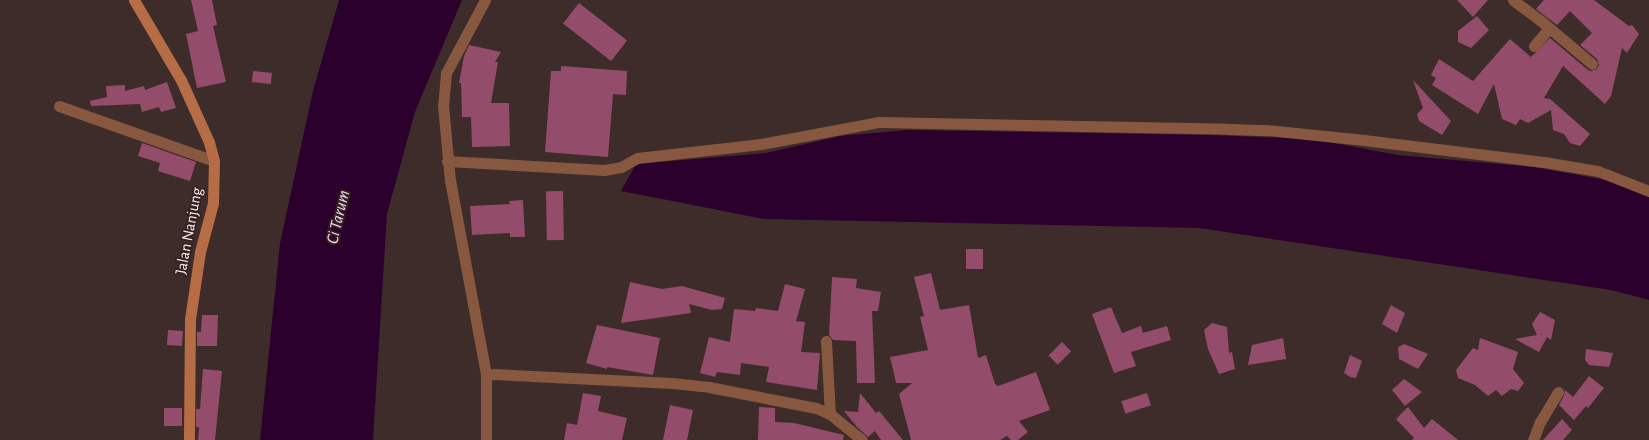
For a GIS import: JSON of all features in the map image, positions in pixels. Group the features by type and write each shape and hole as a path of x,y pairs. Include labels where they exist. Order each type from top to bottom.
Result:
{"main road":[{"name":"Jalan Nanjung","path":"134,0 181,80 209,142 214,161 213,203 200,252 190,320 189,440"}],"street":[{"path":"485,0 446,73 443,105 447,161 486,375 486,440"},
{"path":"1513,0 1592,64"},
{"path":"1534,46 1549,28"},
{"path":"59,106 214,161"},
{"path":"447,161 604,170 621,167 637,158 761,144 878,122 1229,129 1267,130 1550,163 1598,171 1649,191"},
{"path":"826,341 830,414"},
{"path":"486,375 672,383 709,387 800,404 830,414 862,440"},
{"path":"1533,440 1540,422 1558,392"}],"water":[{"name":"Ci Tarum","path":"339,0 462,0 415,112 387,214 373,440 260,440 280,243 313,91"},
{"path":"907,130 1210,135 1312,139 1398,155 1534,167 1606,180 1649,196 1649,300 1611,290 1199,228 764,219 621,191 636,164 766,153 840,136"}],"building":[{"path":"191,0 212,0 217,25 213,26 226,82 197,88 186,34 198,31"},
{"path":"1457,0 1488,0 1473,17"},
{"path":"1544,0 1594,0 1629,26 1632,25 1639,34 1627,53 1622,48 1611,96 1605,104 1563,66 1544,98 1550,99 1590,134 1580,146 1570,143 1564,134 1553,130 1551,110 1528,123 1520,119 1516,125 1502,119 1494,84 1478,114 1432,85 1436,78 1431,75 1439,59 1473,81 1510,39 1531,57 1550,38 1588,70 1591,71 1597,69 1599,65 1597,59 1580,45 1592,33 1570,11 1557,25 1536,9"},
{"path":"579,3 627,41 611,61 563,23"},
{"path":"1477,16 1489,30 1471,48 1458,42 1458,31"},
{"path":"469,45 501,52 495,62 498,62 491,103 509,103 510,146 472,147 471,117 462,117 461,83 459,83 464,56"},
{"path":"561,66 627,71 626,95 613,94 608,157 545,152 551,71 561,71"},
{"path":"253,71 272,73 271,84 252,82"},
{"path":"1413,80 1451,121 1442,135 1419,121 1417,114 1423,108"},
{"path":"167,82 176,108 161,112 159,107 142,112 140,104 91,106 90,101 107,97 106,86 125,85 125,91 144,86 145,90"},
{"path":"142,143 196,162 190,181 158,171 160,163 138,156"},
{"path":"546,191 563,191 564,240 547,240"},
{"path":"523,200 525,237 510,237 510,233 472,235 470,206 510,204 509,201"},
{"path":"966,249 983,249 983,269 966,269"},
{"path":"931,273 940,310 969,305 978,358 986,355 995,384 998,386 1036,372 1050,410 1019,421 1028,432 1018,440 1011,440 1007,436 1000,440 911,440 899,394 912,383 896,383 890,357 928,350 920,317 924,316 914,277"},
{"path":"832,277 857,279 856,288 881,292 878,311 872,311 875,383 857,383 856,341 833,340 829,335"},
{"path":"630,282 662,289 682,286 725,298 722,309 712,310 689,304 691,313 621,323"},
{"path":"785,284 805,289 796,321 805,322 801,352 820,353 817,390 766,382 769,367 741,363 740,375 717,372 715,377 700,373 709,337 730,342 734,309 755,311 756,308 778,311"},
{"path":"1391,305 1405,313 1397,333 1382,324"},
{"path":"1111,307 1122,333 1141,326 1143,333 1167,326 1171,340 1131,352 1136,366 1114,373 1092,314"},
{"path":"1540,312 1555,320 1551,340 1547,337 1539,352 1515,339 1537,335 1532,324"},
{"path":"202,315 218,315 217,346 197,346 197,332 201,332"},
{"path":"1212,323 1227,327 1229,353 1232,352 1235,369 1219,374 1208,349 1204,330"},
{"path":"597,325 660,338 653,375 607,367 607,369 586,363"},
{"path":"168,330 183,331 182,346 167,345"},
{"path":"1283,338 1286,359 1248,365 1252,345"},
{"path":"1480,338 1518,352 1513,369 1524,383 1518,391 1511,389 1502,396 1496,390 1488,396 1475,385 1458,378 1456,370 1473,348 1478,350"},
{"path":"1062,342 1071,351 1058,365 1049,355"},
{"path":"1404,344 1428,354 1418,369 1399,359 1398,347"},
{"path":"1586,349 1613,353 1609,367 1589,365 1585,360"},
{"path":"1350,355 1362,361 1356,378 1350,377 1344,373"},
{"path":"203,369 222,371 215,440 198,440 199,427 196,427 196,409 200,409"},
{"path":"1589,376 1604,388 1588,408 1586,406 1574,420 1559,405 1565,390 1573,397"},
{"path":"1404,379 1422,392 1405,406 1392,390"},
{"path":"583,393 601,396 598,411 627,418 622,440 564,440 567,423 577,425"},
{"path":"860,393 876,413 879,411 903,440 881,440 875,431 868,437 857,427 844,411 858,412"},
{"path":"1147,393 1151,405 1125,414 1121,401"},
{"path":"670,405 693,410 687,440 663,440"},
{"path":"759,407 775,408 775,422 794,423 844,435 843,440 758,440"},
{"path":"1408,407 1424,428 1432,419 1458,440 1412,440 1414,438 1396,419"},
{"path":"164,408 182,408 182,426 164,426"},
{"path":"1562,419 1572,430 1563,440 1543,440"}]}
